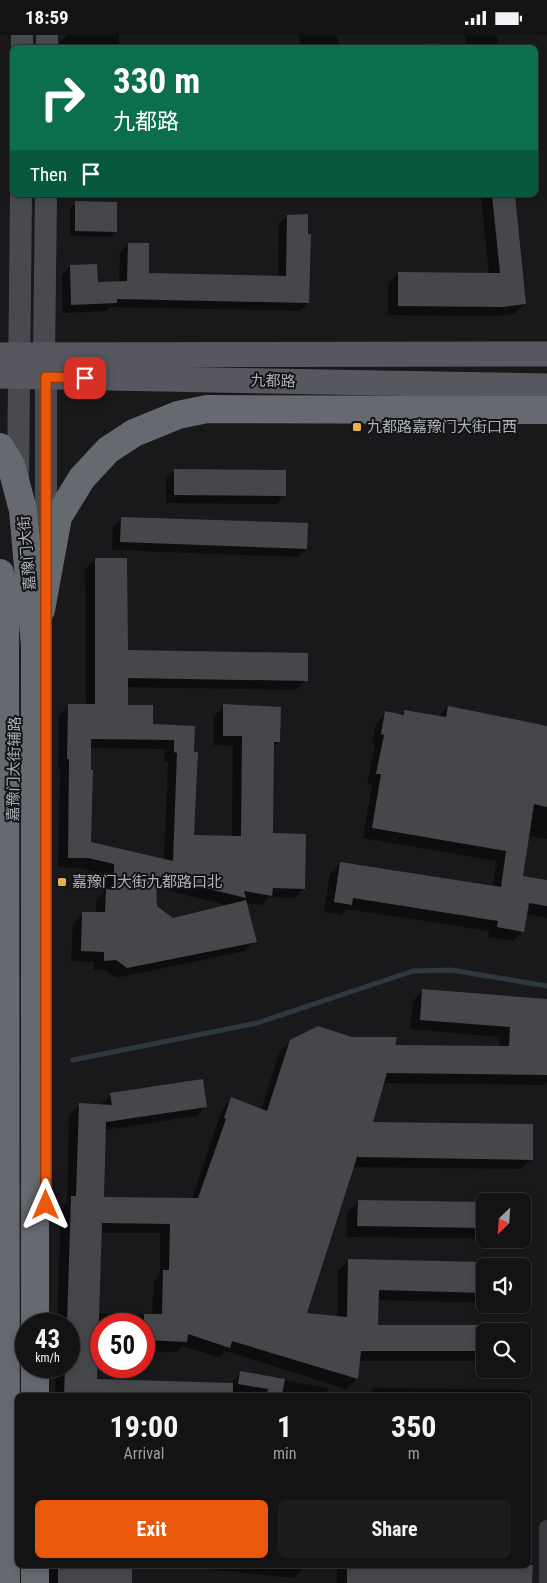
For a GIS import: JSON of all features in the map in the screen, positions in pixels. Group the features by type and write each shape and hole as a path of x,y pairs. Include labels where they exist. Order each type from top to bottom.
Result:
{"highway":[{"path":"35,646 58,517 82,479 108,450 134,433 178,415 207,409 547,410"},
{"name":"嘉豫门大街","path":"0,447 11,465 23,510 35,646 35,1313"},
{"name":"嘉豫门大街","path":"0,573 5,594 5,1583"},
{"path":"35,1378 35,1393"},
{"path":"35,1568 35,1583"}],"main road":[{"path":"9,365 20,197"},
{"path":"45,366 46,197"},
{"name":"九都路","path":"45,366 547,354"},
{"name":"九都路","path":"9,365 547,386"},
{"name":"嘉豫门大街辅路","path":"5,1583 9,365"},
{"name":"嘉豫门大街辅路","path":"45,366 46,1313"},
{"path":"46,1378 46,1393"},
{"path":"45,1583 46,1568"}],"street":[{"path":"547,1528 547,1583"}],"shaded area":[{"path":"440,43 440,45 401,45"}],"building":[{"path":"492,197 515,197 526,304 503,307 398,306 398,272 500,273"},
{"path":"75,201 117,202 117,232 75,231"},
{"path":"308,214 308,234 311,234 309,303 117,299 117,303 71,305 70,265 97,264 98,282 127,281 128,243 149,243 149,273 286,276 287,215"},
{"path":"174,469 286,470 286,496 174,495"},
{"path":"121,517 308,523 307,549 120,542"},
{"path":"95,558 127,558 128,650 308,653 308,681 128,678 128,705 153,705 153,724 195,726 194,752 198,752 194,835 241,836 242,736 223,736 223,704 281,707 280,742 274,742 273,833 306,834 305,889 273,888 272,896 244,891 246,898 156,876 157,906 173,918 246,900 257,942 127,968 116,960 104,961 104,952 81,951 82,912 105,912 106,889 114,890 114,864 88,858 68,858 68,704 95,704","holes":["91,739 174,740 174,752 177,753 173,861 91,842 93,770 91,770"]},
{"path":"448,706 547,726 547,807 534,804 523,876 547,880 547,906 529,903 524,932 497,927 498,921 353,898 352,905 334,902 340,862 501,887 506,851 372,828 381,774 376,774 384,735 381,734 385,711 404,715 404,710 446,717"},
{"path":"422,989 547,999 547,1075 387,1073 373,1122 533,1124 533,1160 358,1157 358,1154 307,1313 347,1317 348,1259 476,1262 476,1293 379,1290 378,1325 476,1325 476,1351 361,1351 358,1379 232,1341 230,1348 188,1334 187,1342 155,1341 155,1314 162,1314 163,1270 169,1270 170,1224 102,1223 99,1313 90,1313 90,1378 233,1383 233,1393 64,1393 65,1378 80,1378 80,1313 67,1313 71,1196 76,1196 79,1103 112,1105 110,1093 203,1079 207,1107 106,1122 104,1197 198,1198 226,1119 224,1118 231,1097 267,1111 290,1040 318,1026 352,1037 397,1037 395,1045 509,1046 510,1027 420,1020"},
{"path":"358,1200 476,1202 476,1228 357,1226"},
{"path":"240,1371 285,1379 282,1393 267,1393 268,1389 238,1384"},
{"path":"531,1565 533,1565 532,1583 347,1583 347,1568 531,1568"},
{"path":"58,1568 132,1568 132,1583 58,1583"}],"waterway":[{"path":"73,1060 257,1023 413,971 451,970 547,986"}],"place":[{"name":"九都路嘉豫门大街口西","path":"357,427"},
{"name":"嘉豫门大街九都路口北","path":"62,882"}],"route":[{"path":"46,1205 46,377 85,378"}]}
